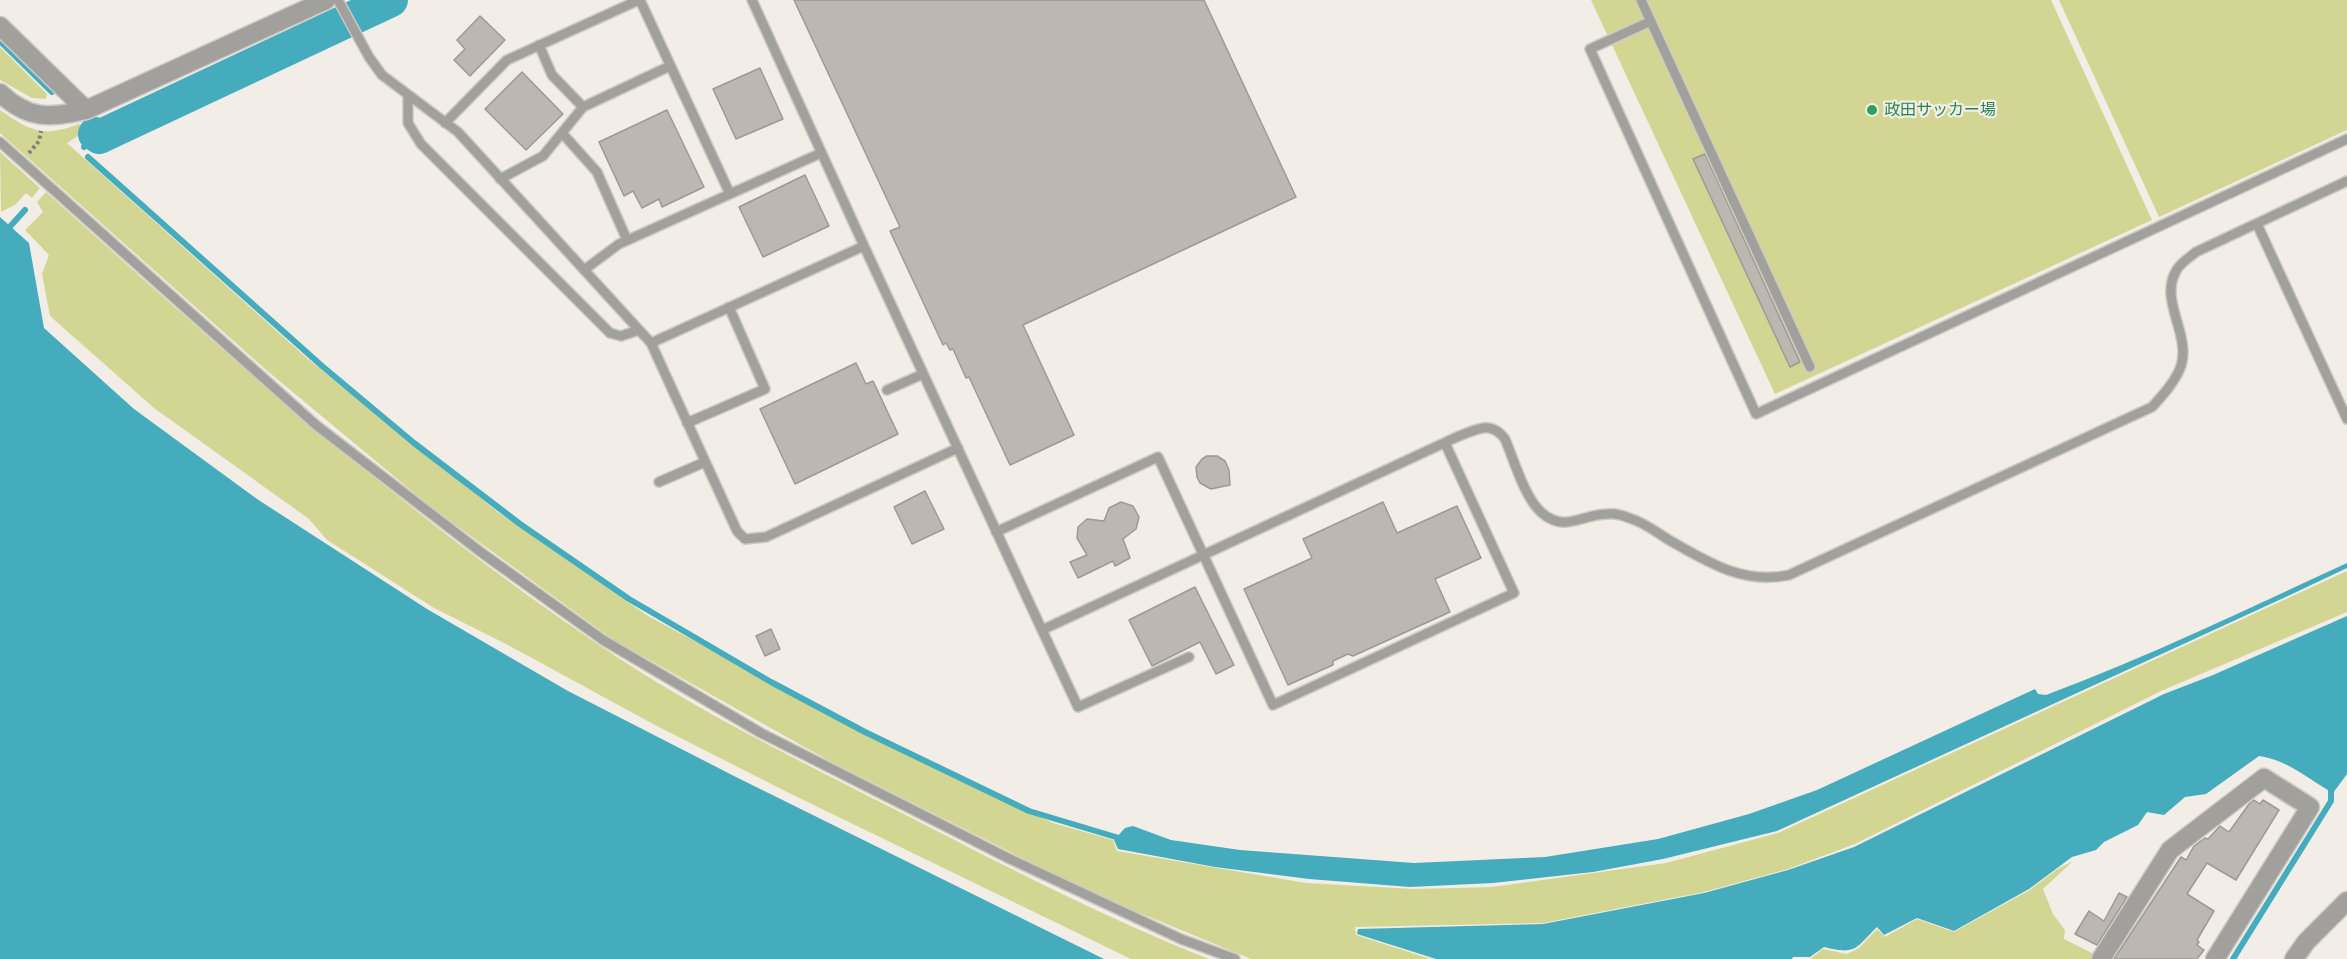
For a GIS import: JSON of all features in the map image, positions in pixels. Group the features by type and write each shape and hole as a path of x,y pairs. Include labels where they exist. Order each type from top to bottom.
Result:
{"street":[{"path":"0,93 13,105 30,113 48,116 86,110 326,0"},
{"path":"0,26 86,110"},
{"path":"2101,959 2170,850 2264,777 2310,807 2215,959"},
{"path":"2294,959 2306,942 2347,901"}],"lane":[{"path":"338,0 369,57 382,75 458,132 651,343 736,531 744,539 766,537 958,448"},
{"path":"445,123 507,60 639,0 730,194"},
{"path":"752,0 1078,707 1189,657"},
{"path":"1641,0 1810,367"},
{"path":"1651,21 1590,49 1756,414 2347,139"},
{"path":"539,45 552,75 583,107"},
{"path":"500,179 543,156 583,107 670,66"},
{"path":"408,95 408,123 421,144 610,333 621,336 639,330"},
{"path":"562,133 597,172 627,240"},
{"path":"0,142 316,425 482,553 603,640 761,733 833,770 1018,863 1181,939 1235,959"},
{"path":"584,270 627,240 821,153"},
{"path":"1042,630 1445,443 1483,428 1493,428 1499,431 1532,502 1542,514 1557,521 1574,523 1605,513 1620,515 1638,520 1730,571 1749,577 1770,579 1789,575 2152,407 2168,390 2181,365 2182,344 2169,292 2176,270 2196,252 2347,181"},
{"path":"2257,224 2347,419"},
{"path":"651,343 864,246"},
{"path":"687,423 765,389 729,308"},
{"path":"887,390 923,374"},
{"path":"996,531 1158,457 1274,705 1514,593 1445,443"},
{"path":"659,482 705,462"}],"green space":[{"name":"政田サッカー場","path":"1591,0 2051,0 2152,220 1775,394"},
{"path":"2059,0 2347,0 2347,130 2159,217"},
{"path":"0,47 47,94 46,99 32,98 0,80"},
{"path":"0,110 20,123 37,130 55,131 79,124 86,131 67,143 309,360 498,512 648,616 899,751 1053,823 1113,840 1117,851 1306,883 1414,889 1492,887 1666,863 1778,833 2347,571 2347,612 2161,691 1855,844 1788,869 1704,892 1543,923 1355,927 1356,935 1431,959 1251,959 1094,894 833,763 612,639 431,507 265,369 0,133"},
{"path":"0,152 40,188 32,198 26,193 15,205 1,212"},
{"path":"46,192 316,429 456,542 528,596 602,647 673,692 823,773 1052,889 1209,959 1131,959 789,793 655,725 506,644 434,608 327,540 309,519 154,408 50,316 42,274 49,255 25,230 43,212 37,202"},
{"path":"2073,861 2043,889 2053,914 2065,930 2064,939 2096,955 2094,959 1810,959 1823,949 1847,954 1859,948 1877,929 1885,937 1917,919 1954,932 2028,891 2059,868"}],"water":[{"path":"0,217 29,243 44,328 134,409 257,499 427,609 568,691 1104,959 0,959"},
{"path":"2347,563 2347,568 2290,595 1777,831 1663,859 1593,872 1493,883 1410,887 1309,879 1215,867 1118,849 1114,840 1125,828 1133,826 1171,840 1240,850 1414,863 1545,857 1658,839 1749,814 1817,790 2035,689 2038,694 2046,695 2122,665"},
{"path":"2347,616 2347,774 2333,793 2289,766 2259,756 2206,794 2185,797 2164,815 2147,812 2138,825 2104,842 2096,850 2072,857 2029,889 1954,931 1917,918 1884,935 1877,927 1859,945 1849,950 1824,947 1810,957 1793,957 1792,959 1436,959 1357,934 1358,929 1543,924 1704,893 1788,870 1854,847 2164,694"}],"building":[{"path":"794,0 1204,0 1296,197 1023,325 1074,435 1010,465 969,377 966,378 953,349 950,350 946,343 943,345 890,231 900,227"},
{"path":"480,16 505,40 470,76 454,60 465,49 457,40"},
{"path":"760,68 783,119 736,139 713,89"},
{"path":"522,72 563,114 526,150 485,109"},
{"path":"667,110 704,187 662,207 659,199 642,208 633,191 624,196 599,142"},
{"path":"1705,154 1800,362 1790,367 1693,159"},
{"path":"805,175 829,226 763,257 739,207"},
{"path":"856,363 866,384 873,381 898,434 795,484 760,409"},
{"path":"1207,456 1217,456 1225,461 1229,470 1230,485 1211,489 1200,483 1196,467"},
{"path":"925,491 944,529 912,544 894,507"},
{"path":"1121,502 1133,506 1139,517 1136,529 1123,539 1130,558 1115,566 1113,561 1078,578 1070,562 1087,555 1077,538 1078,527 1087,519 1104,521 1109,508"},
{"path":"1383,502 1397,533 1457,506 1481,558 1435,579 1450,612 1353,656 1348,654 1333,661 1333,665 1288,685 1244,589 1312,558 1303,539"},
{"path":"1195,587 1234,665 1216,674 1200,642 1152,666 1129,620"},
{"path":"771,629 780,649 765,656 756,636"},
{"path":"2254,800 2260,804 2263,800 2279,810 2236,880 2207,863 2187,894 2214,911 2197,940 2199,942 2197,945 2204,950 2197,959 2114,959 2181,857 2186,860 2194,846 2205,838 2208,839 2220,826 2229,832"},
{"path":"2119,893 2127,897 2097,945 2075,934 2089,911 2104,921"}],"waterway":[{"path":"95,134 99,137 391,0"},
{"path":"0,41 52,92"},
{"path":"84,147 95,134 92,132"},
{"path":"88,157 322,366 414,443 520,524 629,599 771,682 865,732 1029,811 1119,838"},
{"path":"5,232 25,210"},
{"path":"2233,959 2331,801 2331,786"}],"place":[{"name":"政田サッカー場","path":"1872,110"}]}
